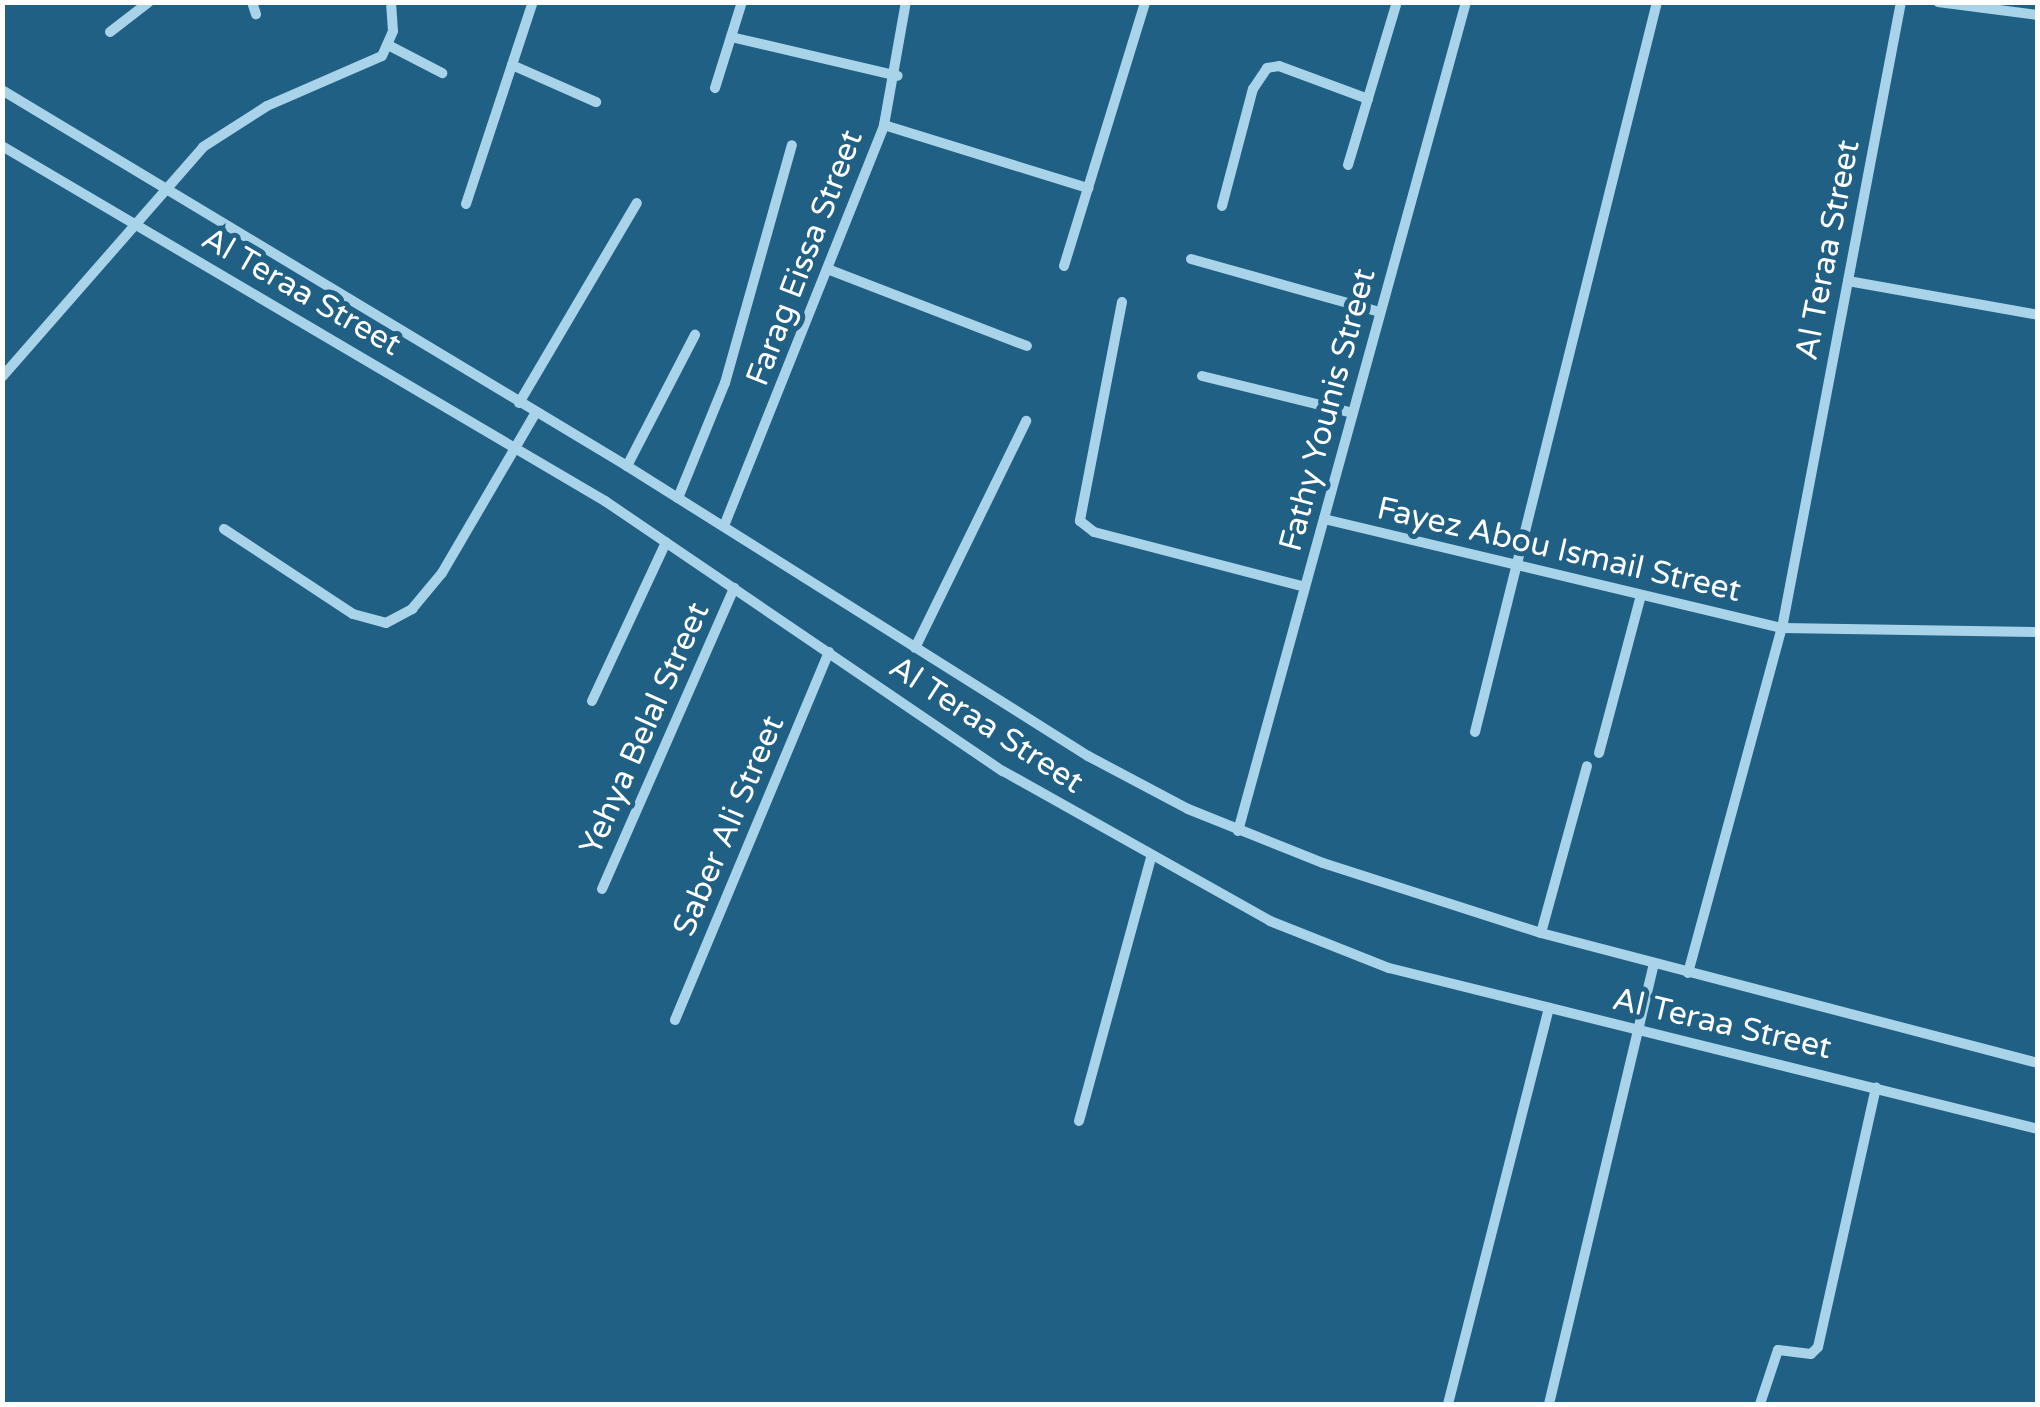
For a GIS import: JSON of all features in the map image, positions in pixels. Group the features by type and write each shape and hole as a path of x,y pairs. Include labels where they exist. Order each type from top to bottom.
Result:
{"street":[{"path":"110,32 149,2"},
{"path":"2,377 166,187 236,123 382,56 390,46 390,2"},
{"path":"466,204 533,2"},
{"path":"715,88 742,2"},
{"name":"Farag Eissa Street","path":"724,526 830,270 884,125 898,76 906,2"},
{"path":"1064,266 1145,2"},
{"path":"1348,166 1397,2"},
{"name":"Fathy Younis Street","path":"1238,831 1466,2"},
{"path":"1474,732 1512,564 1657,2"},
{"name":"Al Teraa Street","path":"1688,973 1782,628 1901,2"},
{"path":"1938,2 2038,16"},
{"path":"731,38 898,76"},
{"path":"390,46 442,73"},
{"path":"512,64 596,102"},
{"path":"1222,206 1253,88 1267,68 1279,66 1368,99"},
{"name":"Al Teraa Street","path":"2,90 627,466 1088,756 1238,831 1541,933 2038,1063"},
{"path":"884,125 1088,188"},
{"path":"678,498 731,366 792,144"},
{"name":"Al Teraa Street","path":"2,146 515,447 666,542 1004,771 1151,858 1270,921 1389,968 2038,1130"},
{"path":"519,403 637,203"},
{"path":"1191,259 1380,312"},
{"path":"830,270 1027,346"},
{"path":"1848,281 2038,316"},
{"path":"1122,302 1080,521 1094,532 1305,587"},
{"path":"627,466 695,335"},
{"path":"1202,376 1353,413"},
{"path":"224,529 354,614 386,623 412,609 442,574 536,414"},
{"path":"914,648 1026,422"},
{"name":"Fayez Abou Ismail Street","path":"1324,520 1782,628 2038,632"},
{"path":"592,701 666,542"},
{"name":"Yehya Belal Street","path":"602,889 734,588"},
{"path":"1600,753 1641,595"},
{"name":"Saber Ali Street","path":"675,1020 829,652"},
{"path":"1541,933 1586,766"},
{"path":"1079,1121 1151,858"},
{"path":"1550,1404 1654,964"},
{"path":"1448,1404 1549,1008"},
{"path":"1760,1404 1778,1350 1811,1354 1818,1347 1876,1087"}]}
